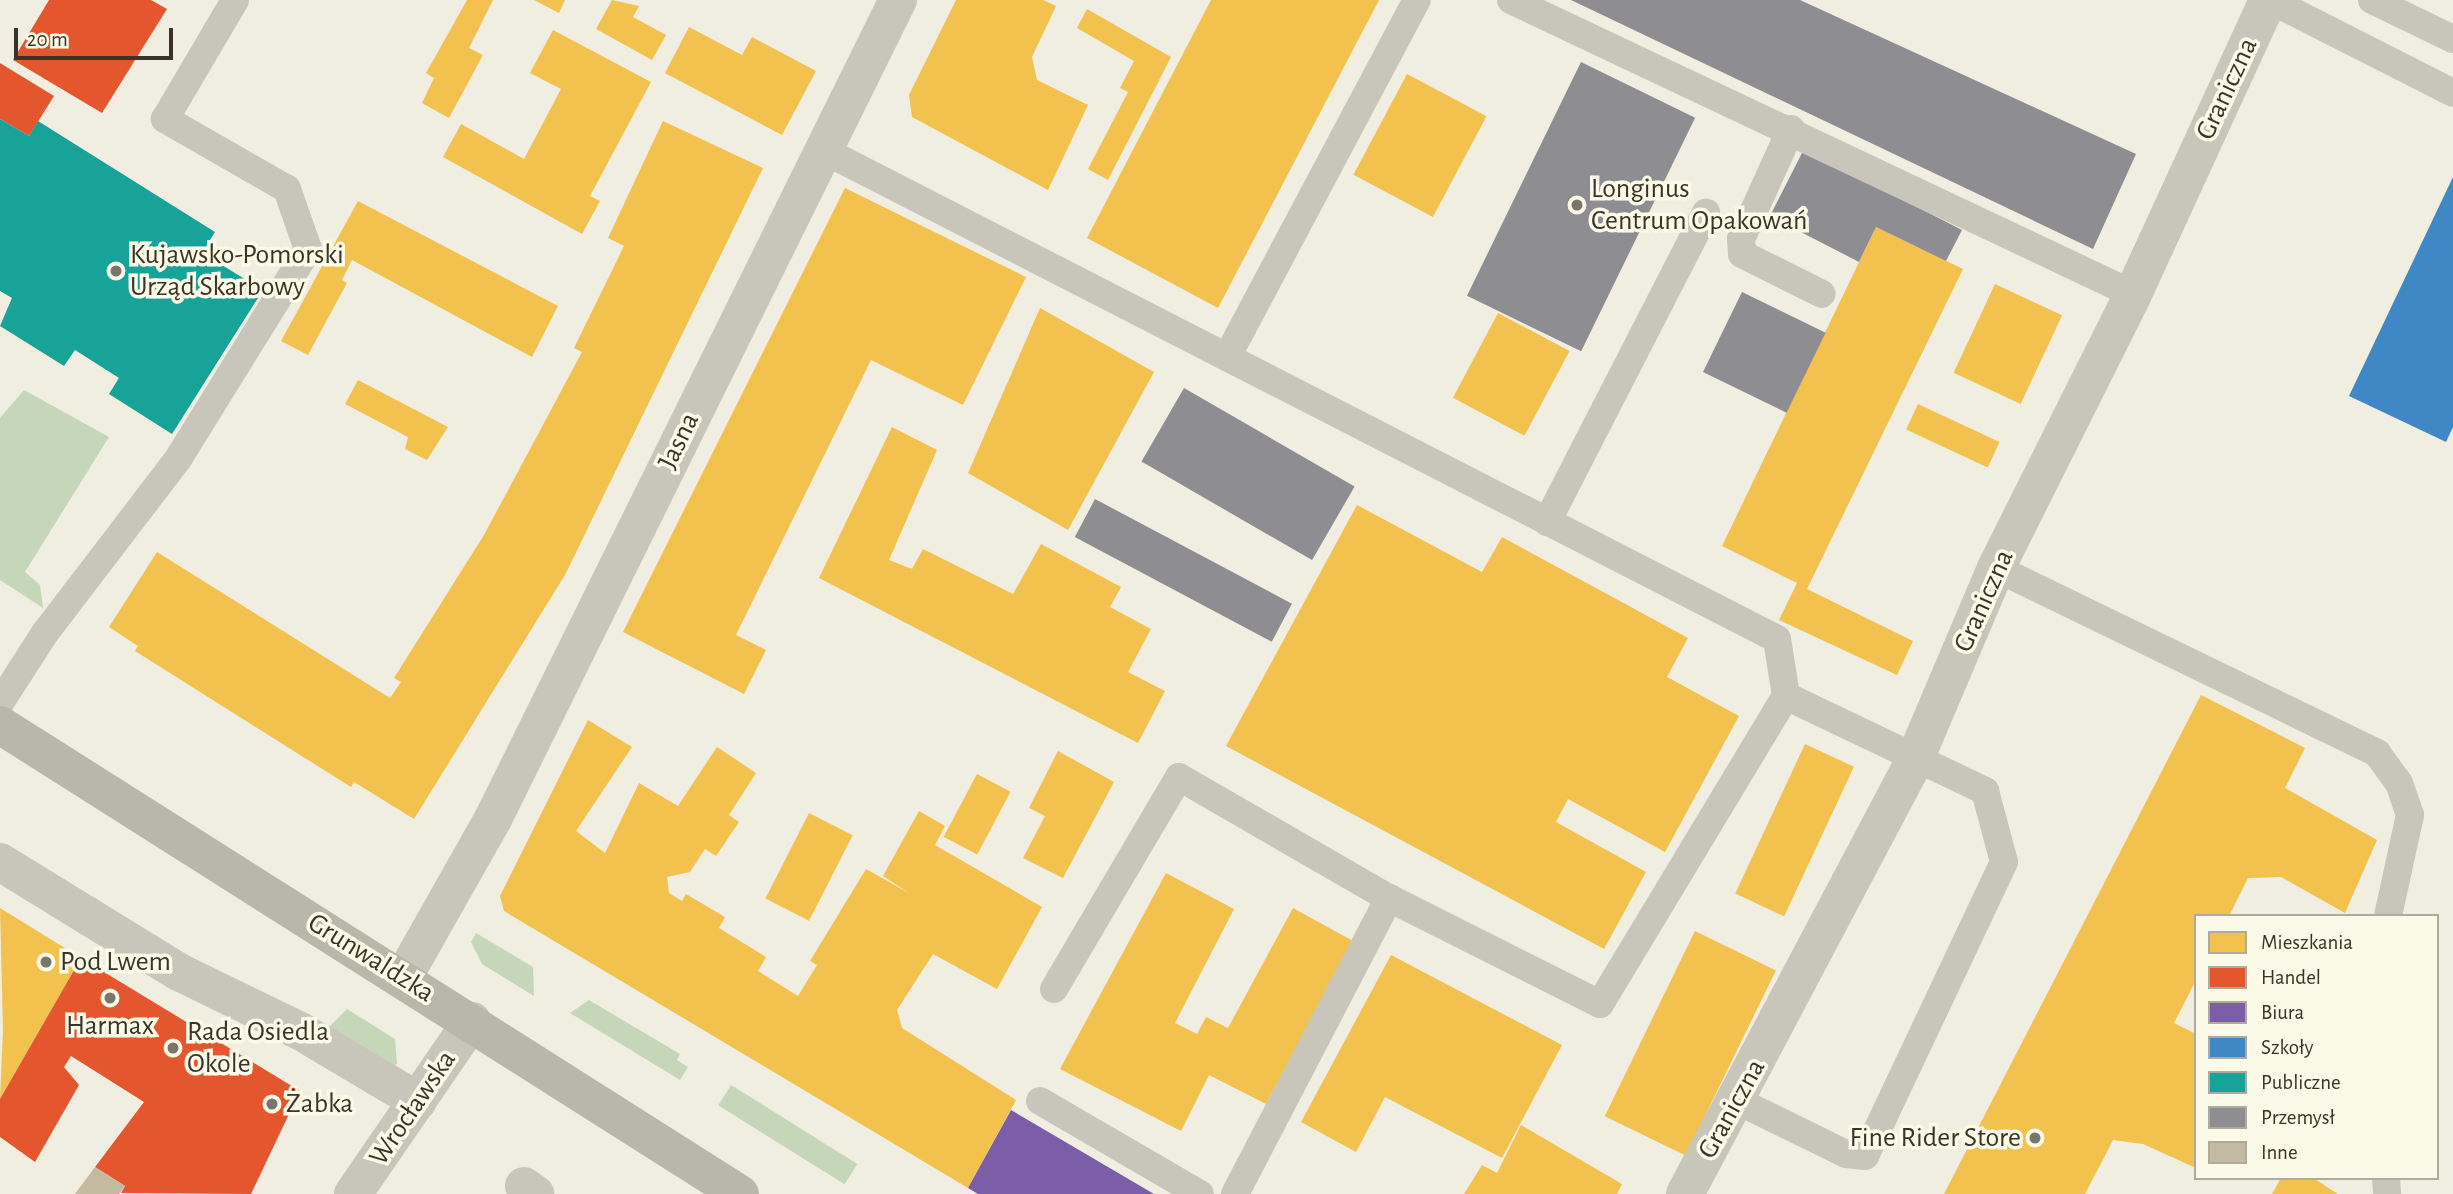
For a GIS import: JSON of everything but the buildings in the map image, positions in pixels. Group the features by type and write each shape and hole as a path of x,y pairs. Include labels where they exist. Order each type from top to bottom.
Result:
{"main road":[{"name":"Grunwaldzka","path":"0,725 472,1021 740,1194"}],"street":[{"name":"Jasna","path":"403,978 459,882 898,0"},
{"name":"Graniczna","path":"1685,1194 1738,1101 1915,760 1996,568 2133,293 2269,0"},
{"path":"0,862 179,972 300,1031 418,1101"},
{"name":"Wrocławska","path":"352,1194 472,1021"}],"lane":[{"path":"0,703 45,633 178,459 308,249 286,189 165,119 235,0"},
{"path":"1227,356 1417,0"},
{"path":"1511,0 1791,129 2133,293"},
{"path":"2269,0 2453,93"},
{"path":"2372,0 2453,39"},
{"path":"1791,129 1741,239 1742,254 1822,294"},
{"path":"822,150 1777,639 1786,696 1600,1004 1389,898 1179,777 1054,989"},
{"path":"1548,522 1706,212"},
{"path":"1996,568 2376,753 2399,783 2410,814 2388,914"},
{"path":"1738,1101 1846,1154 1865,1156 2004,862 1985,790 1915,760 1786,696"},
{"path":"1235,1194 1389,898"},
{"path":"1040,1101 1200,1194"}],"green space":[{"path":"24,390 109,437 25,572 40,585 43,608 0,580 0,418"},
{"path":"476,933 533,967 534,996 482,964 471,942"},
{"path":"589,1000 680,1054 677,1060 688,1067 680,1080 570,1013"},
{"path":"347,1009 395,1039 397,1064 388,1067 328,1028"},
{"path":"731,1085 857,1164 845,1184 718,1105"}],"place":[{"name":"Longinus Centrum Opakowań","path":"1577,205"},
{"name":"Kujawsko-Pomorski Urząd Skarbowy","path":"116,271"},
{"name":"Pod Lwem","path":"46,962"},
{"name":"Harmax","path":"110,998"},
{"name":"Rada Osiedla Okole","path":"173,1048"},
{"name":"Żabka","path":"272,1104"},
{"name":"Fine Rider Store","path":"2035,1138"}]}
